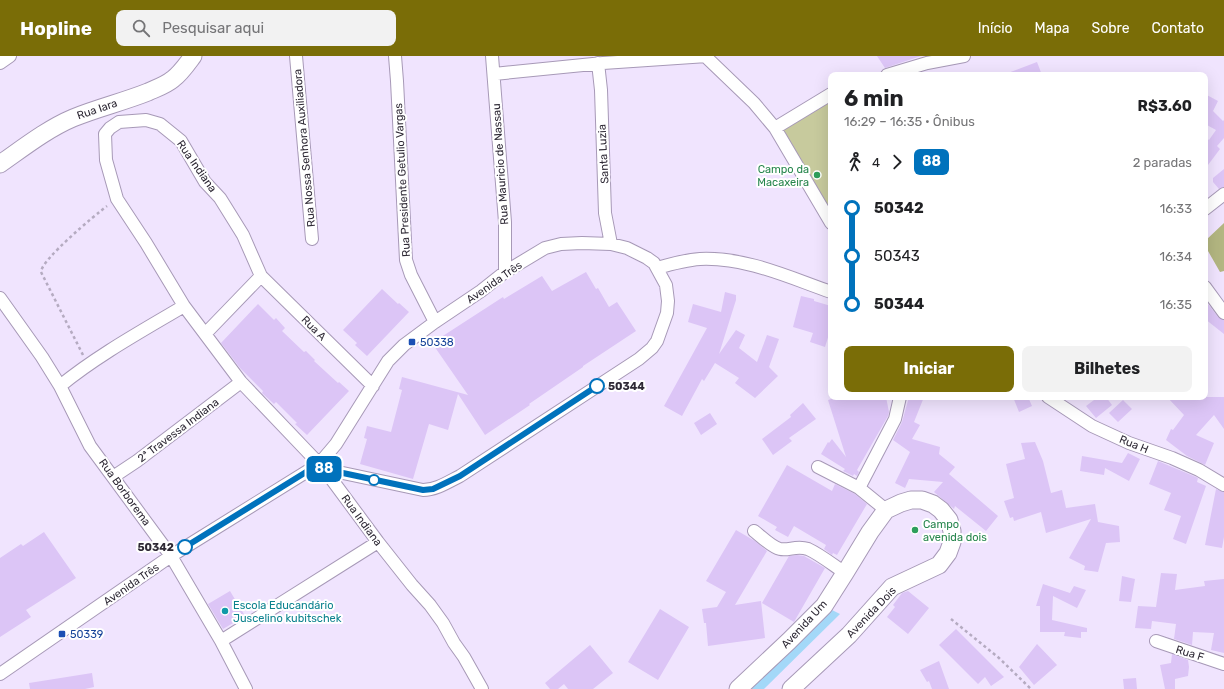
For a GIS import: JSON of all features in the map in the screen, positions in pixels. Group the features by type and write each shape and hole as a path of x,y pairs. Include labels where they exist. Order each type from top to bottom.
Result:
{"street":[{"path":"0,63 10,56"},
{"name":"Rua Iara","path":"0,164 72,118 160,87 176,76 193,56"},
{"name":"Rua Nossa Senhora Auxiliadora","path":"296,56 312,239"},
{"name":"Rua Presidente Getulio Vargas","path":"394,56 397,81 404,245 406,260 411,276 435,322"},
{"name":"Rua Mauricio de Nassau","path":"492,56 505,222 505,272"},
{"path":"494,74 598,63 706,56 754,103 775,128 828,218"},
{"path":"897,72 927,63 964,56"},
{"name":"Santa Luzia","path":"598,63 601,90 605,214 611,244"},
{"path":"775,128 828,96"},
{"name":"Rua Indiana","path":"259,271 243,234 220,198 205,182 181,141 160,124 146,120 120,122 110,128 105,134 106,160 117,199 146,243 184,306 241,382 322,466 378,542 443,623 482,689"},
{"path":"1208,207 1224,194"},
{"name":"Avenida Três","path":"0,674 171,556 322,466 388,361 410,340 481,291 505,272 545,248 582,243 611,244 627,248 654,263 666,285 668,302 667,313 657,341 652,348 639,359 460,476 433,489 423,490 322,466"},
{"path":"657,268 699,259 720,259 742,262 763,268 828,291"},
{"path":"205,334 259,271"},
{"name":"Rua A","path":"259,271 373,386"},
{"path":"1208,291 1224,313"},
{"name":"Rua Borborema","path":"0,298 42,357 60,386 90,446 171,556 221,641 246,689"},
{"path":"60,386 88,365 128,339 184,306"},
{"name":"2ª Travessa Indiana","path":"113,477 241,382"},
{"path":"859,488 895,420 899,400"},
{"name":"Rua H","path":"1053,400 1092,426 1129,443 1172,458 1200,470 1224,485"},
{"path":"818,467 859,488 886,510"},
{"name":"Avenida Dois","path":"791,689 849,635 892,587 940,565 948,553 952,542 952,531 949,520 941,510 933,504 922,500 911,500 886,510"},
{"name":"Avenida Um","path":"738,689 824,606 870,532 886,510"},
{"path":"754,530 775,547 782,549 795,547 806,549 816,553 845,573"},
{"path":"221,641 378,542"},
{"name":"Rua F","path":"1156,642 1224,664"}],"path":[{"path":"88,365 41,269 44,263 78,230 96,214 117,199"},
{"path":"950,619 999,658 1031,689"}],"green space":[{"name":"Campo da Macaxeira","path":"828,99 828,217 777,129"},
{"path":"1224,223 1224,271 1220,272 1208,251 1208,238"}],"water":[{"path":"832,610 840,614 764,689 743,689"}],"building":[{"path":"877,56 921,56 885,68"},
{"path":"1037,62 1041,72 1010,72"},
{"path":"1208,96 1218,101 1213,111 1223,121 1224,120 1224,138 1217,146 1220,149 1208,165 1208,139 1209,140 1216,130 1208,126"},
{"path":"1224,169 1224,187 1219,189 1213,182 1213,178"},
{"path":"586,272 596,289 598,288 609,307 617,302 636,331 583,366 529,404 530,405 485,435 458,394 448,430 429,424 413,479 360,464 367,439 364,438 367,426 391,432 402,390 399,389 402,377 468,395 432,343 503,297 504,299 542,276 552,291"},
{"path":"382,289 409,312 367,356 355,345 357,343 343,330"},
{"path":"725,292 736,295 736,300 719,354 736,330 745,335 739,348 757,362 767,335 779,339 769,367 778,376 755,398 735,383 739,378 715,363 704,381 702,379 682,416 664,406 707,328 688,322 693,304 721,312"},
{"path":"801,296 814,299 814,301 828,305 828,338 825,347 810,342 813,333 793,327"},
{"path":"258,304 274,320 276,318 285,328 282,331 304,352 306,351 315,360 314,361 338,383 339,382 349,391 307,435 295,424 297,423 276,402 274,404 262,393 263,391 240,368 221,343"},
{"path":"1208,304 1218,317 1224,320 1224,334 1208,321"},
{"path":"1208,397 1224,397 1224,429 1214,415 1196,435 1214,443 1205,465 1187,456 1166,440 1171,429 1173,430 1184,415 1170,400 1208,400"},
{"path":"828,400 887,400 889,412 888,416 857,470 859,472 857,476 854,474 853,476 843,471 845,469 821,454 828,442 829,443 832,439 846,457"},
{"path":"908,400 923,400 914,422 920,425 912,439 940,447 939,454 955,467 949,474 998,516 986,531 955,506 954,509 934,492 943,482 909,479 905,488 895,483 910,452 893,440 902,422"},
{"path":"1014,400 1029,400 1032,406 1019,412"},
{"path":"1094,400 1108,400 1112,405 1096,418 1086,406"},
{"path":"1123,400 1132,409 1118,422 1109,413"},
{"path":"803,403 816,419 789,438 792,441 773,455 762,439 791,417 790,415"},
{"path":"710,413 717,424 701,435 694,423"},
{"path":"1035,442 1043,461 1051,493 1062,490 1066,508 1095,504 1098,522 1119,526 1120,542 1106,543 1098,572 1084,570 1085,566 1069,558 1091,519 1046,533 1041,512 1014,521 1013,517 1010,518 1004,501 1014,498 1006,464 1025,459 1021,443"},
{"path":"1128,453 1140,459 1129,481 1105,468 1104,475 1080,471 1082,456 1122,463"},
{"path":"1158,461 1198,478 1197,482 1206,486 1186,544 1173,539 1181,516 1164,510 1171,493 1149,484"},
{"path":"787,465 832,491 835,484 855,494 867,504 837,555 833,553 832,555 824,549 826,545 794,526 788,537 775,530 777,527 758,516"},
{"path":"1216,489 1224,492 1224,537 1222,548 1205,545"},
{"path":"736,530 755,541 767,551 735,605 761,601 765,638 708,646 706,623 704,623 702,609 717,607 726,592 706,581"},
{"path":"44,532 76,578 26,610 31,617 0,637 0,558 21,544 23,546"},
{"path":"789,556 804,556 825,568 794,622 762,603"},
{"path":"1161,573 1177,574 1175,590 1205,586 1204,581 1224,579 1224,653 1211,650 1214,633 1193,632 1192,645 1174,639 1176,624 1152,621 1151,629 1135,628 1138,606 1156,607"},
{"path":"1122,576 1135,579 1131,602 1119,601"},
{"path":"1043,584 1070,593 1074,586 1086,590 1077,608 1053,596 1052,620 1087,628 1087,632 1081,632 1081,638 1064,636 1065,632 1040,632 1040,606 1036,606"},
{"name":"Escola Educandário Juscelino kubitschek","path":"230,591 245,616 223,629 208,604"},
{"path":"908,591 929,608 908,634 887,617 895,607 893,605 902,593"},
{"path":"660,609 689,627 658,680 628,662"},
{"path":"956,629 1004,677 991,686 985,677 978,684 939,645"},
{"path":"1037,644 1057,665 1034,685 1019,667"},
{"path":"590,645 613,673 593,689 568,689 564,684 558,689 550,689 545,683"},
{"path":"1172,654 1188,660 1188,676 1175,679 1175,689 1165,689 1160,665 1171,663"},
{"path":"939,661 949,689 932,689 929,681 927,682 920,670"},
{"path":"92,673 94,687 85,689 30,689 29,683"},
{"path":"1136,678 1137,689 1124,689 1123,679"}],"bus line":[{"name":"88","path":"185,547 319,464 324,469 410,488 428,490 441,486 460,476 597,386"}],"place":[{"name":"Campo da Macaxeira","path":"817,175"},
{"name":"50338","path":"412,342"},
{"name":"50344","path":"597,386"},
{"name":"Campo avenida dois","path":"915,530"},
{"name":"50342","path":"185,547"},
{"name":"Escola Educandário Juscelino kubitschek","path":"225,611"},
{"name":"50339","path":"62,634"}]}
